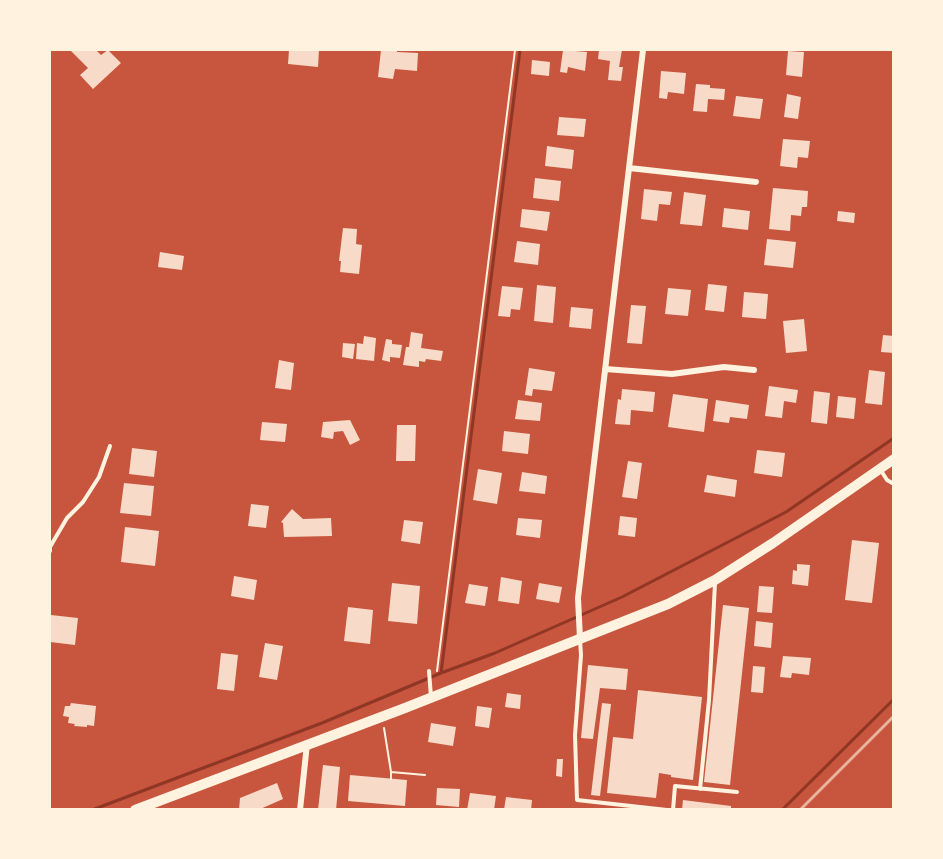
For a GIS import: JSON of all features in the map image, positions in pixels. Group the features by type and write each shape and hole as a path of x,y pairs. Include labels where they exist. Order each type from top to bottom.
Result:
{"main road":[{"path":"135,810 432,698 668,604 715,580 773,543 894,459"}],"street":[{"path":"580,639 578,598 643,50"},
{"path":"629,168 756,182"},
{"path":"605,369 672,374 724,368 754,370"},
{"path":"300,810 308,744"}],"lane":[{"path":"50,551 67,518 83,502 99,477 110,446"},
{"path":"879,469 887,480 894,484"},
{"path":"700,789 709,700 715,580"},
{"path":"580,639 581,655 575,735 577,800 667,810"},
{"path":"429,671 432,698"},
{"path":"673,810 675,786 736,792"}],"path":[{"path":"437,670 515,50"},
{"path":"381,717 392,772 391,779"},
{"path":"392,772 425,775"}],"building":[{"path":"70,50 96,50 101,55 108,50 121,63 93,89 80,75 88,68"},
{"path":"289,50 319,50 318,67 288,64"},
{"path":"381,50 418,53 417,71 395,69 393,79 378,77"},
{"path":"563,50 587,52 585,71 568,67 567,73 560,72"},
{"path":"599,50 622,50 619,67 623,67 621,81 608,80 610,61 598,59"},
{"path":"788,51 804,52 802,77 786,75"},
{"path":"532,60 550,62 549,76 531,74"},
{"path":"661,71 686,73 684,94 668,92 667,99 659,98"},
{"path":"696,84 725,89 724,100 708,99 707,112 693,111"},
{"path":"787,94 801,97 798,119 784,117"},
{"path":"736,96 763,99 760,119 733,116"},
{"path":"559,117 586,119 584,137 557,135"},
{"path":"783,139 810,141 808,158 798,157 797,168 780,166"},
{"path":"547,146 574,150 572,169 545,166"},
{"path":"535,178 561,181 559,201 533,198"},
{"path":"773,188 808,191 807,207 802,207 801,216 791,215 790,231 769,229"},
{"path":"644,189 672,192 670,205 659,204 657,221 641,219"},
{"path":"684,192 706,195 702,226 680,224"},
{"path":"724,208 750,211 748,230 722,227"},
{"path":"522,209 550,212 547,231 520,227"},
{"path":"838,211 855,213 854,223 837,221"},
{"path":"343,228 357,229 356,244 362,245 359,274 340,272"},
{"path":"767,239 796,242 793,268 764,265"},
{"path":"517,241 540,244 538,265 514,262"},
{"path":"160,252 184,256 182,270 158,267"},
{"path":"708,284 727,286 724,312 705,310"},
{"path":"537,285 556,287 553,323 534,321"},
{"path":"502,286 523,288 520,310 511,309 510,317 498,316"},
{"path":"668,288 691,290 688,316 665,314"},
{"path":"744,292 768,294 766,319 742,317"},
{"path":"631,305 646,306 642,344 627,343"},
{"path":"571,307 593,309 591,329 569,327"},
{"path":"804,319 807,351 786,353 783,321"},
{"path":"411,332 423,334 421,348 443,351 441,361 426,359 425,362 419,361 419,367 403,365"},
{"path":"883,335 894,336 894,353 881,352"},
{"path":"364,336 376,338 374,361 356,359 357,343 363,344"},
{"path":"386,339 392,340 392,344 402,345 400,358 390,357 390,362 382,360"},
{"path":"343,343 355,344 353,359 342,357"},
{"path":"279,360 294,363 291,390 275,388"},
{"path":"529,368 555,372 552,391 533,389 532,396 525,395"},
{"path":"869,370 885,372 882,405 865,403"},
{"path":"769,386 798,390 796,403 784,401 782,418 765,416"},
{"path":"622,389 655,392 653,412 631,410 630,425 615,424 618,399 621,400"},
{"path":"814,391 830,393 827,424 811,422"},
{"path":"673,394 708,399 704,432 668,427"},
{"path":"838,396 856,398 854,419 836,417"},
{"path":"518,400 542,403 540,421 515,419"},
{"path":"716,400 749,405 747,419 730,417 729,423 713,421"},
{"path":"350,420 360,440 350,445 343,431 334,432 333,439 321,437 323,422"},
{"path":"262,422 287,424 285,442 260,440"},
{"path":"397,425 416,425 415,461 396,461"},
{"path":"504,431 530,434 528,454 502,451"},
{"path":"132,448 157,451 154,477 129,474"},
{"path":"757,450 785,453 782,477 754,473"},
{"path":"628,461 642,463 637,499 622,497"},
{"path":"478,469 502,473 497,504 473,500"},
{"path":"522,472 547,476 545,494 519,491"},
{"path":"707,475 737,480 735,497 704,492"},
{"path":"124,483 154,486 151,516 120,513"},
{"path":"251,504 269,506 266,528 248,526"},
{"path":"292,509 303,519 331,518 332,536 284,537 281,522"},
{"path":"620,516 637,518 635,537 618,535"},
{"path":"518,518 542,520 540,538 516,535"},
{"path":"404,520 423,522 420,544 401,541"},
{"path":"125,527 159,531 155,566 121,562"},
{"path":"852,540 879,543 872,603 845,600"},
{"path":"797,564 810,565 808,586 792,584 793,570 797,571"},
{"path":"234,576 257,580 254,600 231,596"},
{"path":"501,577 522,581 519,604 498,601"},
{"path":"392,583 420,586 417,624 388,621"},
{"path":"539,583 562,587 559,603 536,599"},
{"path":"469,584 488,587 485,606 465,603"},
{"path":"759,586 774,587 772,613 757,612"},
{"path":"723,605 749,608 730,785 704,782"},
{"path":"348,607 373,610 370,644 344,641"},
{"path":"51,615 78,618 75,645 50,642"},
{"path":"756,621 773,623 771,648 754,646"},
{"path":"265,643 283,646 277,680 259,677"},
{"path":"221,653 238,655 234,691 217,689"},
{"path":"783,656 811,658 809,675 792,673 791,678 780,677"},
{"path":"588,665 628,669 626,690 600,688 593,739 581,738"},
{"path":"753,666 765,667 763,693 751,692"},
{"path":"638,690 702,697 693,780 659,773 656,798 607,793 613,737 633,739"},
{"path":"507,693 521,695 520,709 505,707"},
{"path":"71,703 96,706 94,726 74,726 75,724 68,723 69,717 63,716 65,706 70,706"},
{"path":"602,703 611,704 600,796 591,795"},
{"path":"477,706 492,708 489,728 475,726"},
{"path":"431,723 456,727 453,746 428,742"},
{"path":"557,759 563,759 562,777 556,776"},
{"path":"323,765 340,767 336,810 318,810"},
{"path":"350,775 407,780 405,806 348,801"},
{"path":"277,783 283,799 258,810 239,810 240,798"},
{"path":"437,788 460,789 459,807 436,805"},
{"path":"470,793 496,796 494,810 467,810"},
{"path":"506,797 532,800 531,810 504,810"},
{"path":"683,800 731,806 731,810 682,810"}],"waterway":[{"path":"441,673 520,50"},
{"path":"92,810 322,723 495,653 622,597 786,512 894,438"},
{"path":"782,810 894,699"}],"railway":[{"path":"800,810 894,716"}]}
